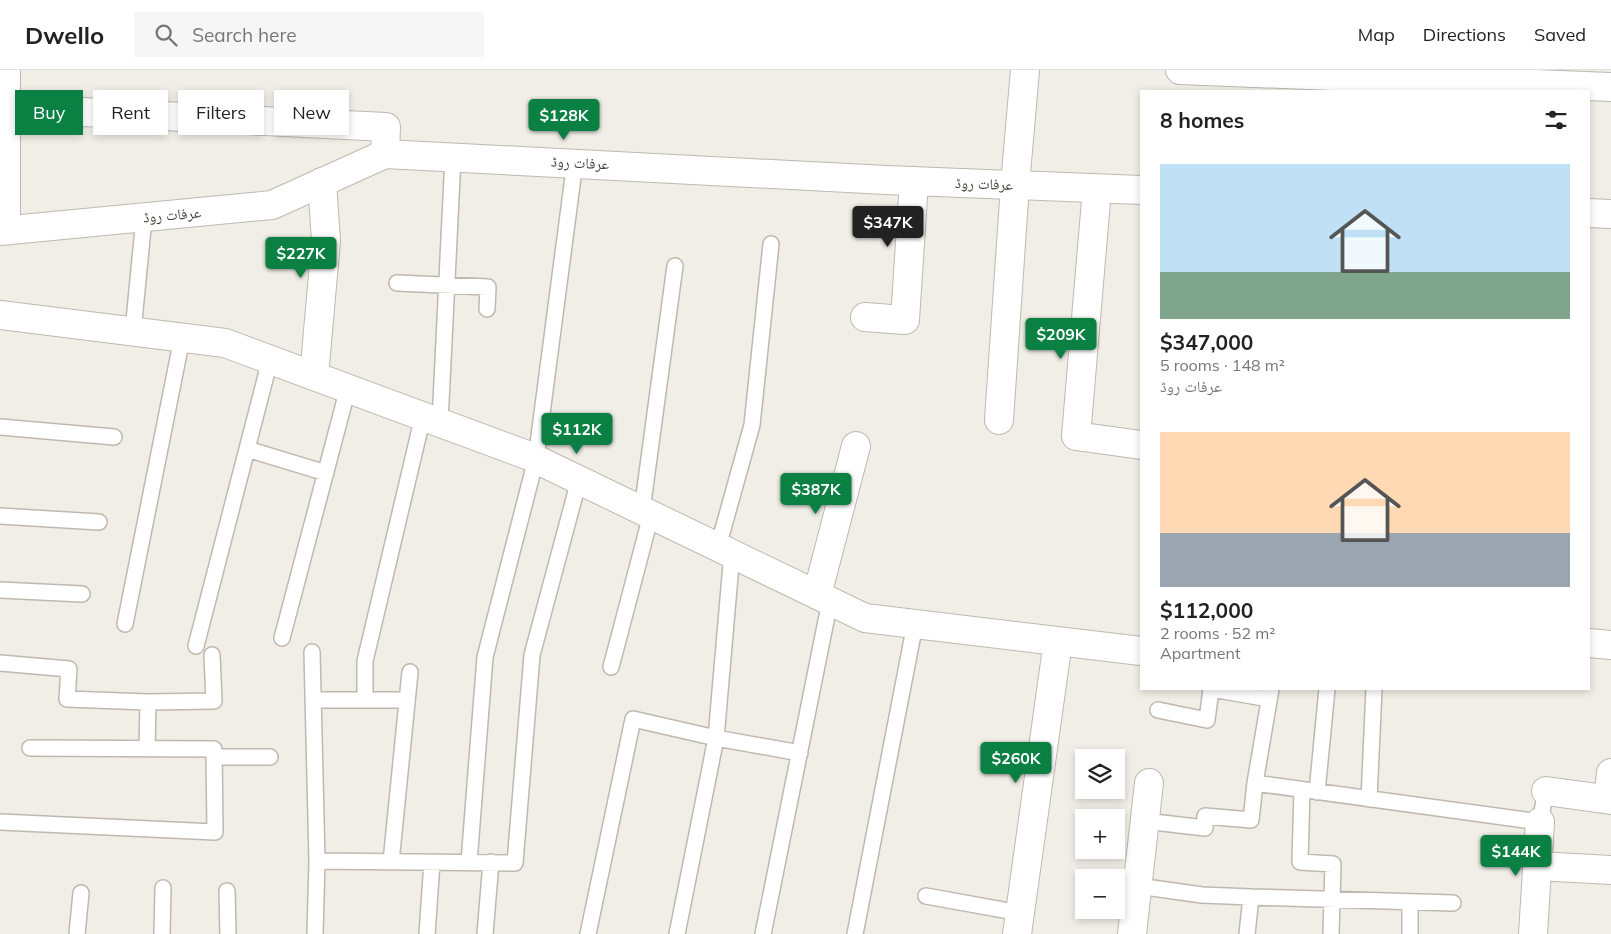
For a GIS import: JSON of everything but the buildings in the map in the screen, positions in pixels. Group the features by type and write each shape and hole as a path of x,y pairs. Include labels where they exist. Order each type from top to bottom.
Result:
{"street":[{"path":"3,231 2,108 6,70"},
{"path":"999,420 1025,70"},
{"path":"1180,70 1571,78 1611,87"},
{"path":"2,108 386,127 385,154"},
{"name":"عرفات روڈ","path":"3,231 272,205 385,154 1140,190"},
{"path":"865,317 905,320 914,180"},
{"path":"314,376 326,242 322,182"},
{"path":"1096,188 1076,436 1140,445"},
{"path":"1590,213 1611,214"},
{"path":"0,315 225,343 536,459 864,618 1140,651"},
{"path":"824,598 856,446"},
{"path":"1018,924 1058,641"},
{"path":"1590,643 1611,645"},
{"path":"1132,934 1149,783"},
{"path":"1546,791 1610,791"},
{"path":"1533,934 1540,822"},
{"path":"1538,866 1611,870"}],"lane":[{"path":"365,700 365,661 432,419 447,285 453,157"},
{"path":"469,862 485,657 536,459 575,162"},
{"path":"134,332 144,218"},
{"path":"677,934 716,738 725,550 752,426 771,244"},
{"path":"611,667 647,512 675,266"},
{"path":"397,283 488,287 487,309"},
{"path":"125,624 182,338"},
{"path":"196,646 270,360"},
{"path":"282,638 348,388"},
{"path":"0,427 114,437"},
{"path":"247,449 326,473"},
{"path":"317,861 515,863 532,655 579,480"},
{"path":"0,516 99,522"},
{"path":"0,590 82,594"},
{"path":"763,934 800,753 824,598"},
{"path":"855,934 915,624"},
{"path":"312,652 317,861 315,934"},
{"path":"0,663 69,669 67,699 148,702 214,701 212,654"},
{"path":"391,862 410,672"},
{"path":"1158,710 1207,720 1212,690"},
{"path":"1145,821 1205,828 1205,816 1251,820 1255,783 1270,694 1224,690"},
{"path":"1327,690 1300,862 1333,864 1331,934"},
{"path":"1369,799 1374,690"},
{"path":"313,700 407,700"},
{"path":"147,748 148,702"},
{"path":"588,934 633,719 716,738 800,753"},
{"path":"0,822 215,832 214,749 30,748"},
{"path":"214,757 270,757"},
{"path":"1255,783 1540,822 1546,791"},
{"path":"427,934 432,862"},
{"path":"485,934 491,862"},
{"path":"1138,886 1202,895 1453,903"},
{"path":"162,934 163,888"},
{"path":"227,891 228,934"},
{"path":"77,934 81,893"},
{"path":"926,896 1018,924"},
{"path":"1247,934 1251,897"},
{"path":"1410,902 1410,934"}]}
